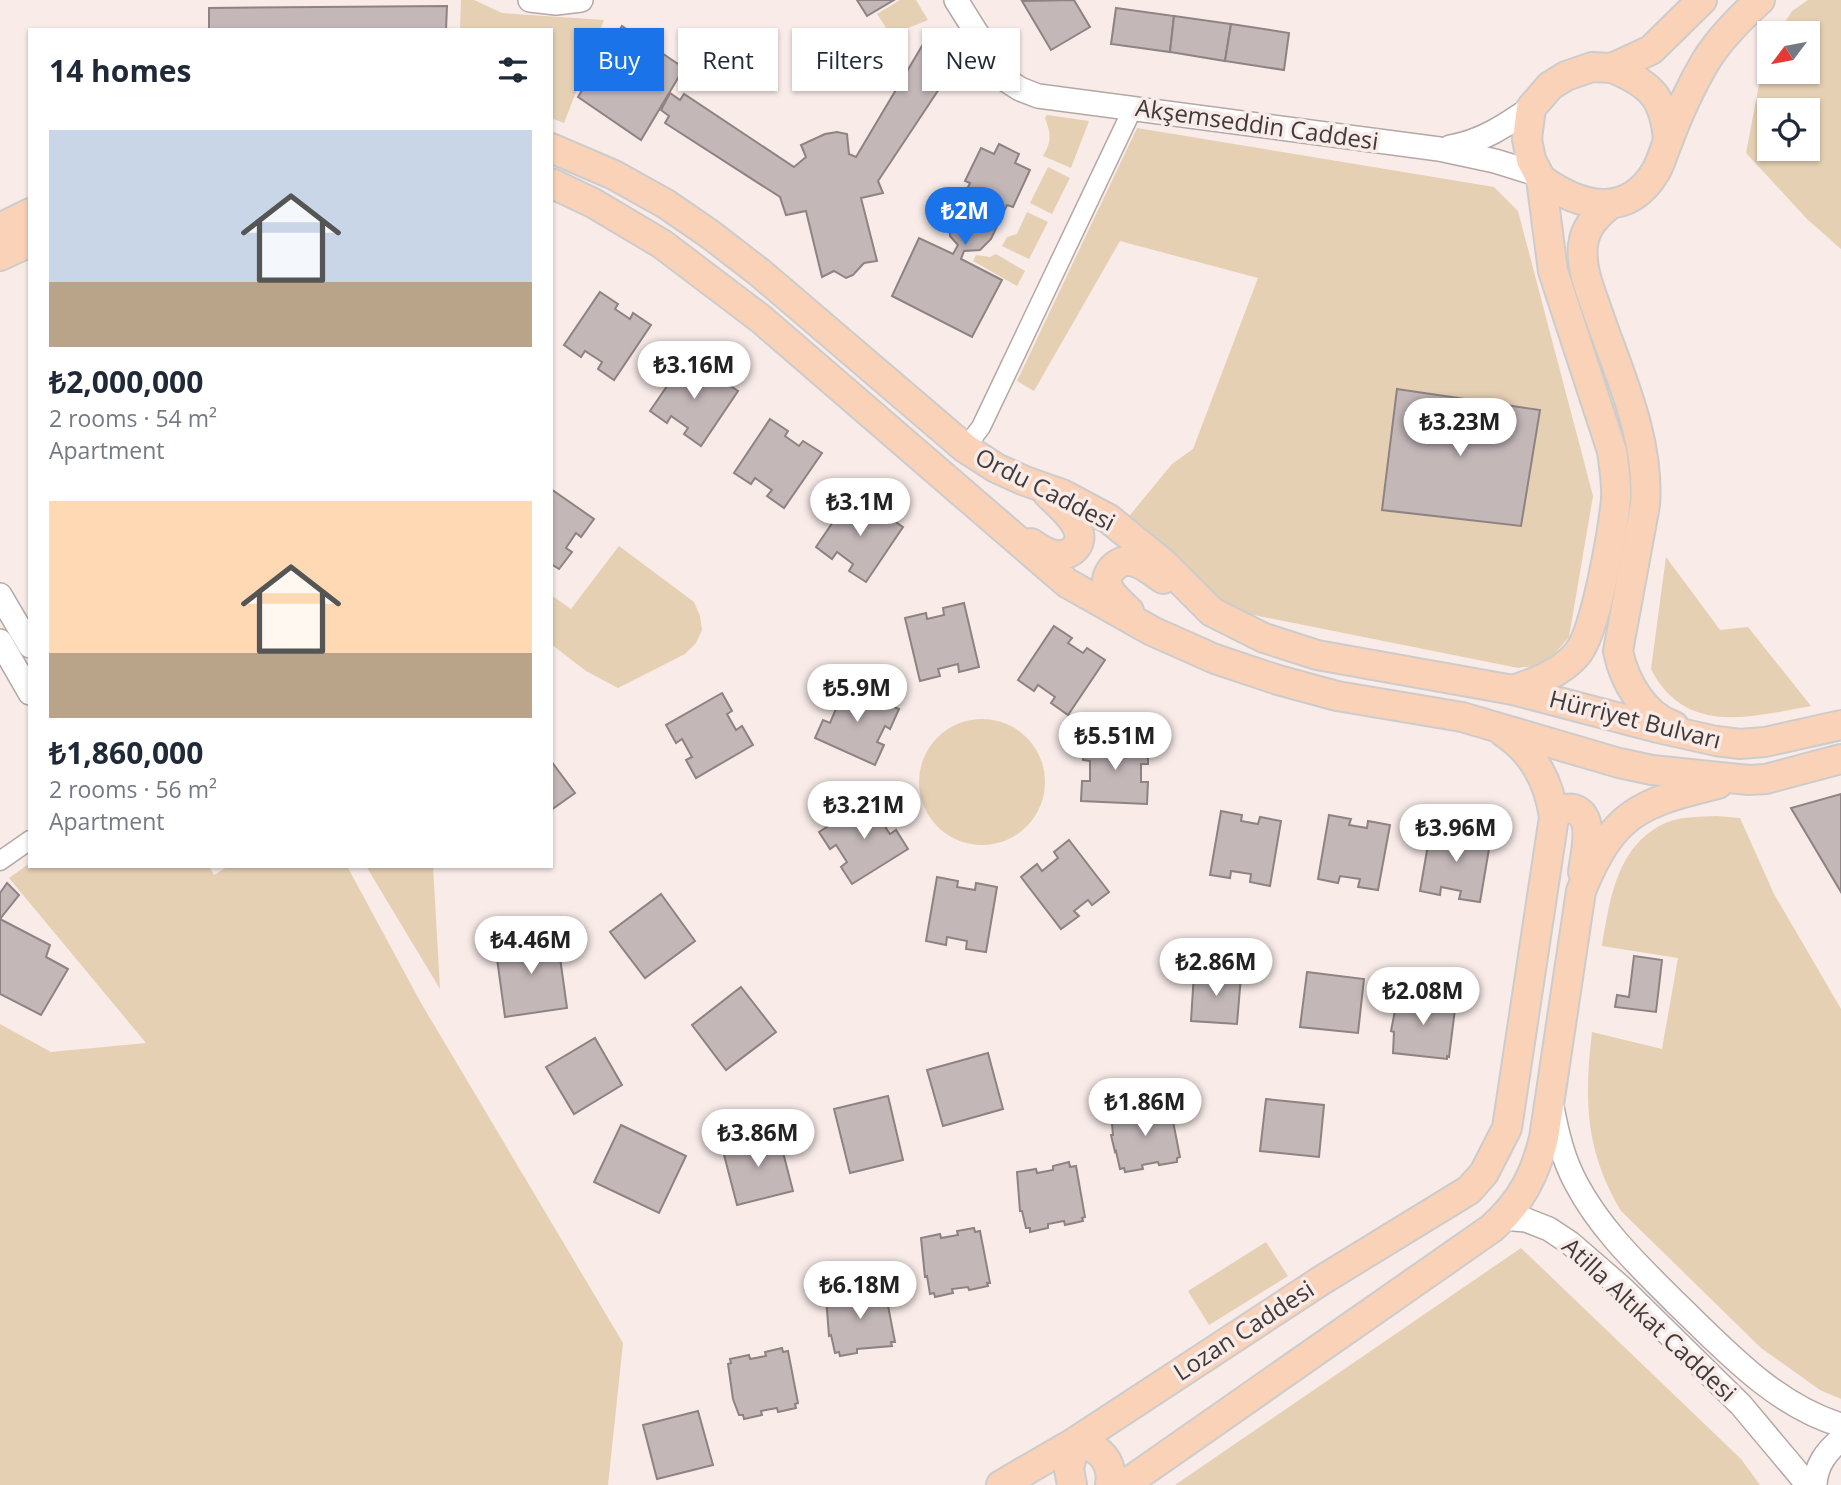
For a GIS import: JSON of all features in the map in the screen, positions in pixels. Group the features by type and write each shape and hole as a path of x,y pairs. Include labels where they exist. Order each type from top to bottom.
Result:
{"main road":[{"path":"1612,68 1651,50 1702,0"},
{"path":"1716,741 1663,722 1636,694 1620,663 1618,651 1646,487 1641,445 1589,286 1582,253 1586,232 1595,217 1608,206 1638,191 1648,181 1658,165 1705,62 1743,15 1760,0"},
{"path":"1513,690 1557,671 1577,653 1587,639 1616,498 1612,451 1553,271 1539,177 1531,160 1527,139 1531,108 1550,86 1566,76 1592,67 1612,68 1643,82 1652,91 1664,112 1668,141"},
{"name":"Ordu Caddesi","path":"553,149 635,187 666,204 711,235 759,272 965,448 996,468 1081,503 1109,520 1163,563 1212,612 1264,638 1317,655 1513,690"},
{"path":"1539,177 1558,192 1608,206"},
{"name":"Ordu Caddesi","path":"553,184 593,203 662,244 761,319 1068,583 1152,631 1215,659 1337,696 1491,724"},
{"path":"0,228 28,214"},
{"path":"0,256 28,243"},
{"path":"990,518 1051,554 1066,555 1080,542 1079,530 1073,520 1042,488"},
{"path":"1152,631 1115,598 1108,588 1107,578 1118,563 1137,562 1212,612"},
{"name":"Hürriyet Bulvarı","path":"1513,690 1658,728 1740,744 1765,742 1841,725"},
{"path":"1491,724 1522,746 1534,761 1551,793 1555,817"},
{"name":"Hürriyet Bulvarı","path":"1491,724 1619,763 1651,770 1736,779 1766,779 1841,760"},
{"name":"Atilla Altıkat Caddesi","path":"1503,1218 1521,1198 1534,1173 1544,1138 1581,891 1593,860 1607,840 1638,810 1663,799 1736,779"},
{"path":"1555,817 1568,808 1579,812 1586,822 1581,891"},
{"name":"Lozan Caddesi","path":"1001,1485 1075,1442 1322,1280 1469,1191 1484,1173 1507,1128 1555,817"},
{"path":"1124,1485 1415,1283 1503,1218"},
{"path":"1072,1485 1069,1469 1075,1442 1088,1444 1106,1459 1112,1472 1110,1485"}],"street":[{"path":"530,0 556,3 581,0"},
{"name":"Akşemseddin Caddesi","path":"956,0 1006,80 1038,96 1439,149 1495,160 1539,177"},
{"path":"965,448 981,427 1133,108"},
{"name":"Akşemseddin Caddesi","path":"1439,149 1488,136 1531,108"},
{"path":"0,595 28,643"},
{"path":"0,641 28,690"},
{"path":"0,861 28,841"},
{"name":"Atilla Altıkat Caddesi","path":"1550,1099 1558,1137 1575,1182 1615,1240 1745,1368 1799,1408 1841,1425"},
{"name":"Atilla Altıkat Caddesi","path":"1503,1218 1526,1220 1549,1229 1570,1242 1622,1288 1741,1405 1808,1485"},
{"path":"1815,1485 1818,1466 1841,1439"}],"shaded area":[{"path":"461,0 474,0 502,13 604,20 601,28 574,28 574,91 576,91 564,123 553,119 553,28 460,28"},
{"path":"900,0 916,0 928,20 908,28 886,28 877,14"},
{"path":"1808,0 1841,0 1841,249 1807,219 1746,153 1759,84 1820,84 1820,21 1786,21 1792,11"},
{"path":"1047,115 1089,121 1071,168 1043,156 1050,137 1045,118"},
{"path":"1137,128 1494,187 1518,211 1593,496 1569,637 1546,664 1518,668 1219,608 1126,520 1172,464 1193,449 1258,278 1120,241 1034,391 1017,381"},
{"path":"1048,167 1070,178 1052,214 1030,203"},
{"path":"1027,212 1048,222 1029,259 1002,246 1007,237 1017,234"},
{"path":"996,254 1025,271 1017,286 973,261 976,255 990,257"},
{"path":"619,546 694,602 702,630 696,643 685,654 618,688 586,671 553,646 553,596 571,609"},
{"path":"1666,557 1720,630 1748,627 1811,706 1743,717 1721,717 1700,713 1682,705 1665,690 1651,669"},
{"path":"982,719 1006,724 1027,737 1040,758 1045,782 1040,806 1027,827 1006,840 982,845 958,840 937,827 924,806 919,782 924,758 937,737 958,724"},
{"path":"1717,816 1740,818 1774,894 1841,1009 1841,1399 1820,1390 1761,1348 1621,1211 1600,1167 1594,1145 1588,1102 1592,1032 1662,1049 1678,958 1602,946 1619,874 1637,844 1651,831 1674,820"},
{"path":"28,864 28,868 210,868 214,875 226,868 348,868 421,1003 623,1343 608,1485 0,1485 0,1024 51,1052 146,1043 9,878"},
{"path":"367,868 433,868 440,989"},
{"path":"1266,1242 1288,1276 1209,1325 1188,1291"},
{"path":"1521,1248 1741,1459 1760,1485 1175,1485"}],"building":[{"path":"857,0 894,0 867,16"},
{"path":"1074,0 1090,27 1051,50 1022,1"},
{"path":"447,6 446,28 209,28 209,8"},
{"path":"1116,8 1174,16 1170,52 1111,44"},
{"path":"1174,16 1231,24 1225,61 1170,52"},
{"path":"1231,24 1289,33 1284,70 1225,61"},
{"path":"922,46 922,91 938,91 878,181 883,193 861,198 877,261 864,263 853,275 846,278 834,271 822,277 806,211 786,215 780,197 665,123 669,116 661,110 670,93 680,100 684,94 794,167 806,157 801,145 825,134 837,132 847,134 849,154 856,157 895,91 908,91 908,70"},
{"path":"664,54 678,64 678,78 641,140 578,97 582,91 664,91"},
{"path":"999,144 1019,154 1015,163 1030,170 1013,207 1007,205 991,239 980,250 964,251 961,259 1002,280 972,337 892,296 919,238 953,254 958,245 950,236 950,225 970,183 965,181 981,148 994,154"},
{"path":"600,292 618,304 615,309 630,319 633,313 651,325 614,380 598,369 602,362 585,351 581,357 564,345"},
{"path":"687,357 704,369 701,374 716,384 720,379 738,391 701,446 684,434 688,428 671,416 667,423 650,411"},
{"path":"1397,389 1540,410 1521,526 1382,510"},
{"path":"770,419 788,431 785,436 799,446 803,441 822,453 784,508 767,496 772,490 755,478 751,484 734,473"},
{"path":"553,490 594,519 581,537 576,533 566,548 572,552 559,569 553,565"},
{"path":"852,494 870,506 866,511 881,521 885,515 903,527 866,582 849,571 853,564 837,552 832,559 816,547"},
{"path":"964,603 979,667 959,672 958,664 938,669 940,676 920,681 905,618 926,613 927,619 944,615 943,608"},
{"path":"1054,626 1072,638 1068,643 1083,653 1087,648 1105,660 1068,715 1051,703 1055,697 1038,685 1034,691 1018,680"},
{"path":"839,683 899,709 890,729 885,726 877,742 884,745 875,765 815,738 823,720 830,723 838,704 831,701"},
{"path":"722,693 732,711 727,714 736,730 742,726 753,745 696,778 686,760 692,757 682,739 676,743 666,725"},
{"path":"1084,740 1148,743 1148,764 1141,764 1141,782 1148,782 1147,804 1081,801 1082,781 1090,781 1090,761 1083,760"},
{"path":"553,764 575,793 553,809"},
{"path":"1841,794 1841,892 1791,808"},
{"path":"874,797 885,815 880,819 890,834 896,830 908,849 852,884 841,867 847,862 836,845 830,849 819,832"},
{"path":"1221,811 1242,815 1241,821 1258,824 1260,817 1281,821 1270,886 1250,882 1251,874 1231,871 1230,878 1210,875"},
{"path":"1329,815 1351,819 1349,825 1367,828 1368,821 1390,825 1378,890 1358,887 1360,879 1340,876 1338,883 1318,879"},
{"path":"1431,827 1452,831 1451,837 1468,840 1469,833 1491,837 1480,902 1459,899 1461,891 1441,887 1440,895 1420,891"},
{"path":"1069,840 1109,892 1092,905 1088,900 1074,911 1079,916 1061,929 1021,877 1037,864 1042,871 1058,858 1054,852"},
{"path":"937,877 958,881 957,887 975,890 976,883 997,887 986,952 966,949 967,941 947,937 946,945 926,941"},
{"path":"7,883 19,895 0,919 0,893"},
{"path":"661,894 695,941 645,978 610,932"},
{"path":"0,919 50,945 46,957 68,969 41,1015 0,994"},
{"path":"557,936 567,1008 505,1017 495,944"},
{"path":"1634,956 1662,960 1656,1012 1615,1007 1617,995 1629,997"},
{"path":"1307,972 1364,979 1358,1033 1300,1027"},
{"path":"1194,973 1241,976 1237,1024 1191,1021"},
{"path":"741,987 776,1032 726,1070 692,1025"},
{"path":"1398,995 1456,1001 1447,1059 1393,1053 1394,1032 1391,1031"},
{"path":"595,1038 622,1085 574,1114 546,1067"},
{"path":"988,1053 1003,1109 943,1126 927,1070"},
{"path":"888,1096 903,1160 850,1173 834,1109"},
{"path":"1266,1099 1324,1105 1319,1157 1260,1151"},
{"path":"1163,1103 1164,1107 1170,1106 1180,1157 1177,1162 1142,1165 1143,1169 1125,1172 1124,1168 1120,1169 1111,1135 1111,1113 1130,1109 1131,1113 1148,1110 1147,1106"},
{"path":"621,1125 686,1156 659,1213 594,1182"},
{"path":"778,1133 793,1191 737,1205 722,1147"},
{"path":"1069,1162 1070,1167 1076,1166 1085,1217 1082,1218 1083,1221 1065,1225 1064,1221 1048,1224 1048,1228 1030,1232 1020,1211 1017,1172 1036,1169 1037,1173 1053,1170 1053,1166"},
{"path":"974,1228 975,1232 980,1231 990,1283 987,1283 988,1286 969,1290 968,1287 952,1289 953,1293 935,1297 934,1293 930,1294 927,1276 925,1277 921,1238 940,1234 941,1238 958,1235 957,1231"},
{"path":"878,1287 879,1291 885,1290 895,1342 891,1342 892,1346 857,1349 857,1353 840,1356 839,1352 835,1353 831,1335 829,1336 826,1297 845,1293 846,1297 862,1294 862,1290"},
{"path":"782,1348 783,1352 788,1351 798,1403 795,1404 796,1408 778,1412 777,1408 761,1411 762,1415 744,1419 743,1415 739,1415 733,1399 728,1364 731,1363 730,1359 749,1355 750,1359 766,1356 765,1352"},
{"path":"698,1411 713,1465 657,1479 643,1425"}]}
